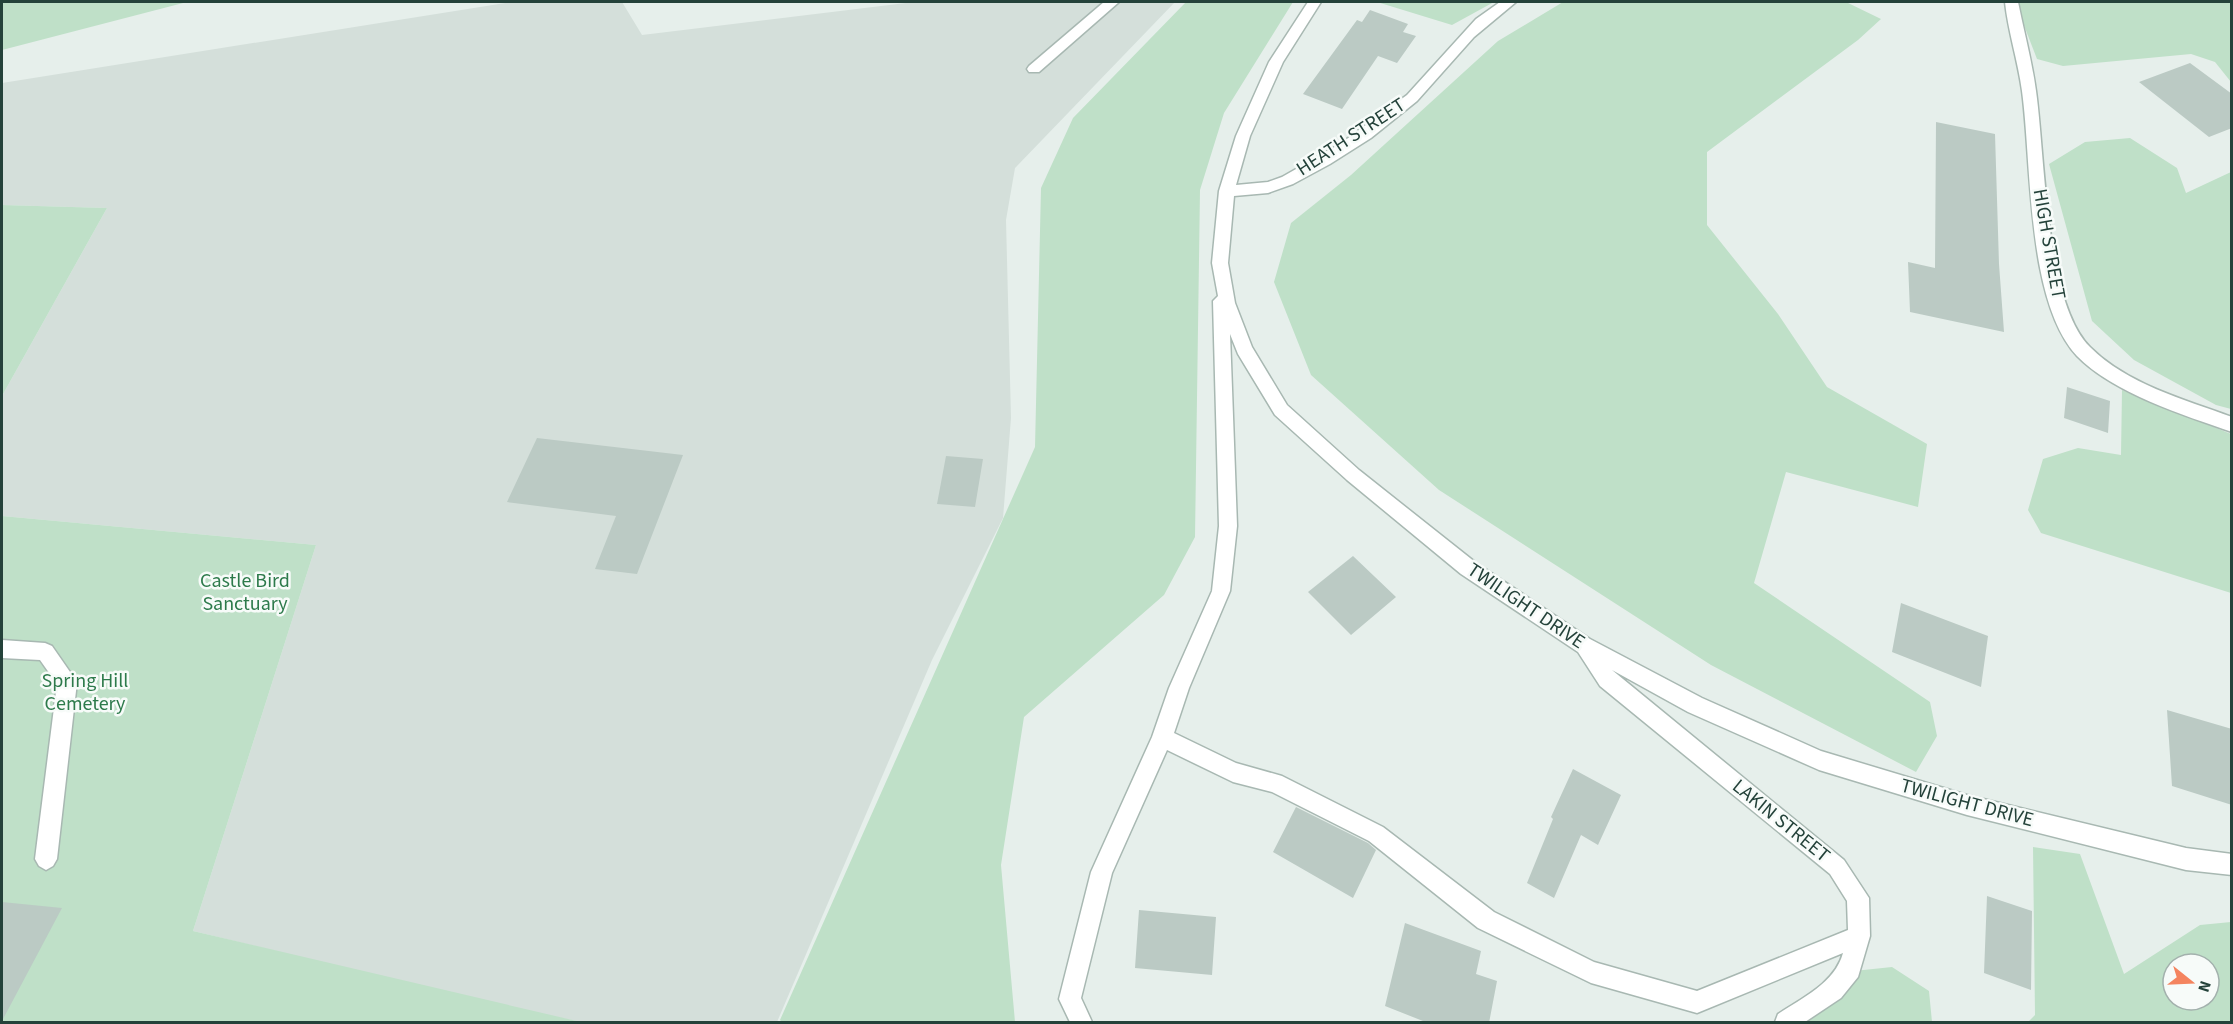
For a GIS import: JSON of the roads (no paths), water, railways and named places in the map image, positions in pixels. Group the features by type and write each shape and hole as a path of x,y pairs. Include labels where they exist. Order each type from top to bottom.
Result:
{"street":[{"path":"1034,69 1112,2"},
{"name":"TWILIGHT DRIVE","path":"1314,2 1276,63 1243,136 1227,191 1220,263 1227,303 1244,349 1281,410 1353,476 1468,568 1583,645 1695,705 1819,760 1978,808 2186,859 2232,865"},
{"name":"HEATH STREET","path":"1227,191 1273,186 1310,168 1370,130 1412,98 1465,37 1492,10 1509,2"},
{"name":"HIGH STREET","path":"2011,2 2029,91 2046,251 2063,322 2082,349 2114,377 2232,425"},
{"path":"1081,1023 1070,999 1102,872 1162,738 1179,688 1221,591 1228,526 1220,263"},
{"name":"LAKIN STREET","path":"1583,645 1607,680 1837,867 1858,898 1858,936 1850,969 1833,990 1786,1023"},
{"path":"2,649 45,652 67,682 46,859"},
{"path":"1162,738 1233,772 1275,783 1376,834 1486,921 1591,972 1697,1002 1858,936"}],"park label":[{"name":"Castle Bird Sanctuary","path":"245,592"},
{"name":"Spring Hill Cemetery","path":"85,692"}]}
